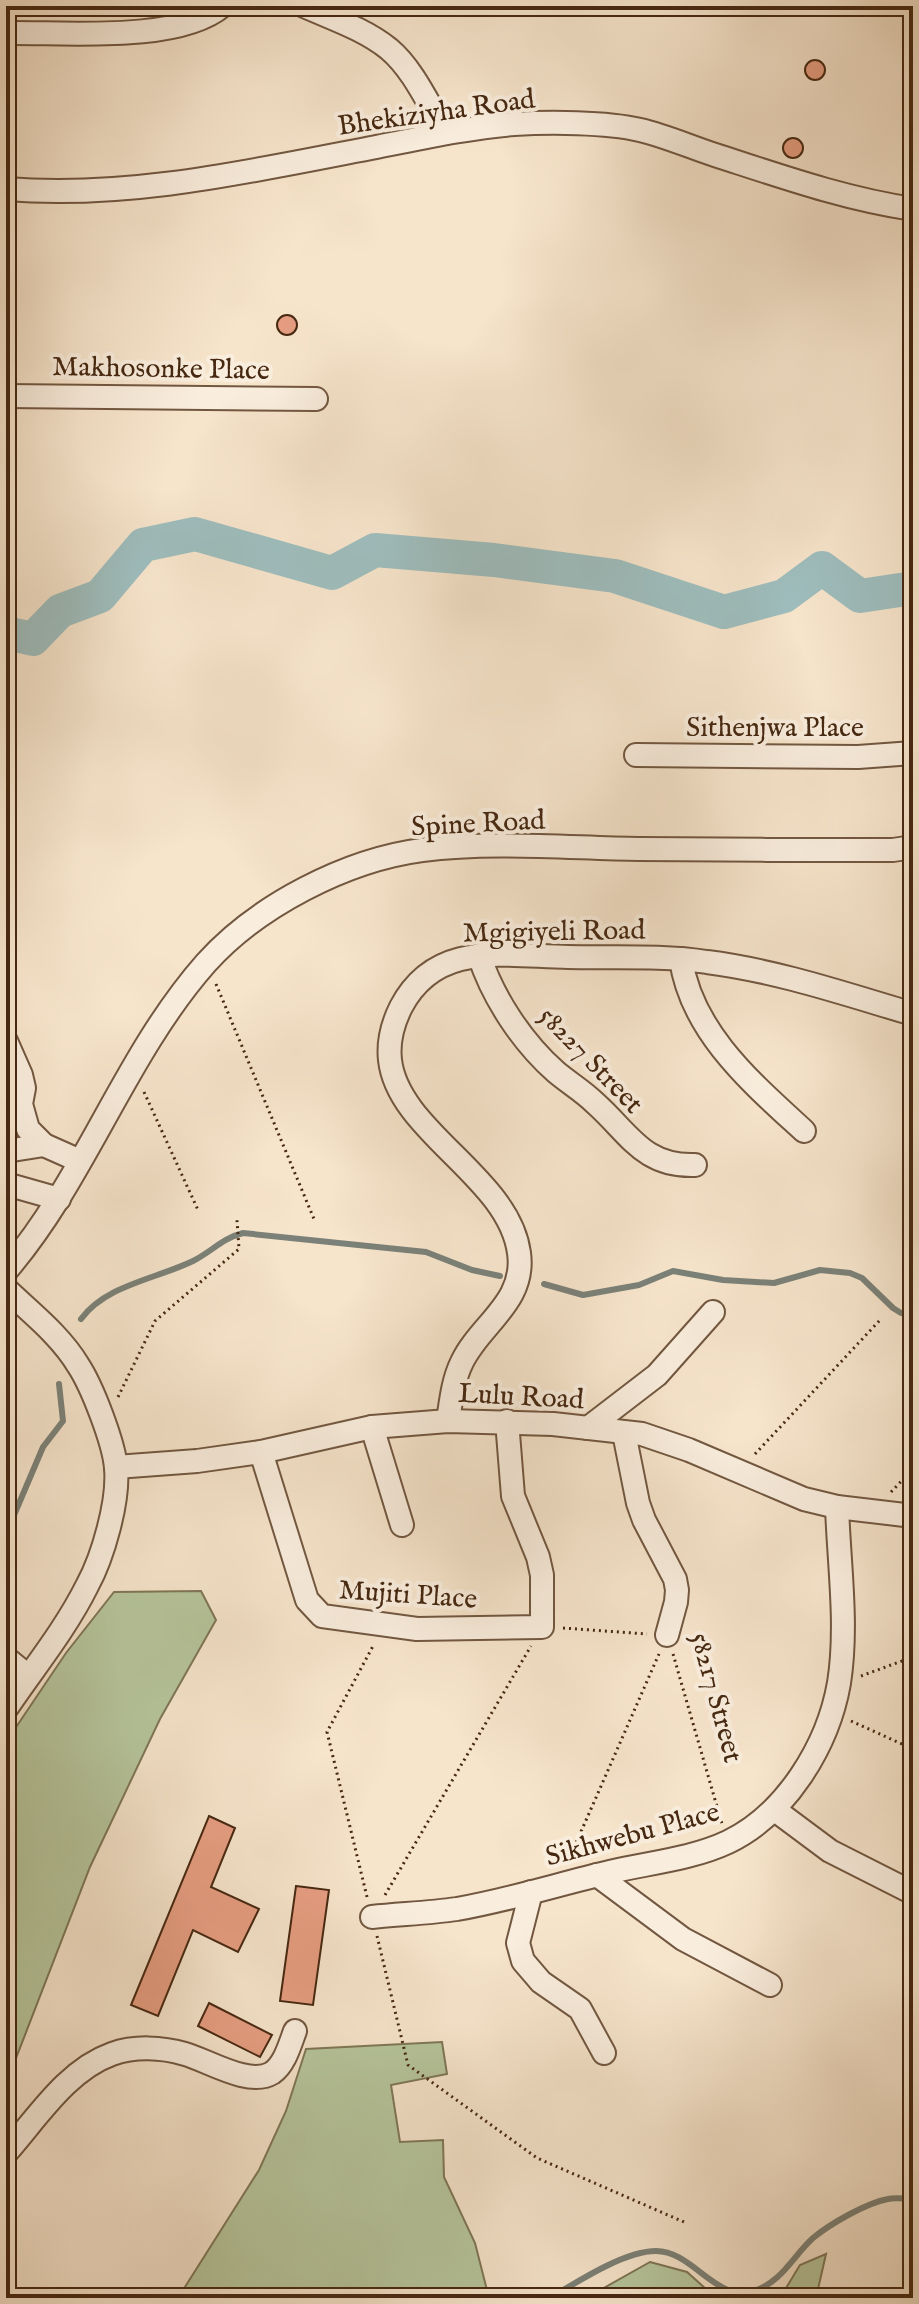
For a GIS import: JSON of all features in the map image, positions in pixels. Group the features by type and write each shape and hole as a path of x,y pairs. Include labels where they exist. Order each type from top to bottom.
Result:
{"street":[{"path":"6,33 146,31 192,23 222,6"},
{"path":"304,6 366,33 391,51 410,74 446,133"},
{"name":"Bhekiziyha Road","path":"6,189 56,193 126,189 232,175 446,133 515,124 599,125 639,130 804,183 913,209"},
{"name":"Makhosonke Place","path":"6,396 316,399"},
{"name":"Sithenjwa Place","path":"636,755 858,757 913,753"},
{"name":"Spine Road","path":"6,1271 59,1199 132,1067 207,962 259,916 310,887 365,864 420,851 470,847 765,851 913,847"},
{"name":"Mgigiyeli Road","path":"448,1421 462,1361 513,1295 520,1272 519,1254 506,1214 404,1097 390,1061 395,1020 420,979 439,965 479,955 681,959 784,976 913,1014"},
{"name":"58227 Street","path":"479,955 486,977 508,1014 555,1071 595,1102 644,1152 677,1166 695,1165"},
{"path":"681,959 698,1012 715,1038 743,1074 804,1131"},
{"path":"6,1041 21,1075 24,1088 21,1104 28,1129 44,1145 80,1161"},
{"path":"6,1151 44,1145"},
{"path":"6,1184 59,1199"},
{"path":"6,1289 57,1338 77,1363 93,1391 116,1467 114,1501 103,1545 88,1585 6,1709"},
{"path":"588,1428 657,1375 713,1312"},
{"name":"Lulu Road","path":"116,1467 261,1452 372,1427 448,1421 507,1421 642,1434 689,1450 804,1499 837,1507 913,1516"},
{"path":"507,1421 513,1496 538,1557 542,1575 542,1627"},
{"path":"372,1427 402,1525"},
{"name":"58217 Street","path":"624,1433 632,1485 641,1512 675,1579 677,1590 667,1635"},
{"name":"Mujiti Place","path":"261,1452 298,1573 313,1609 322,1616 417,1629 542,1627"},
{"name":"Sikhwebu Place","path":"372,1917 453,1909 695,1853 727,1842 775,1810 804,1772 831,1711 838,1684 842,1639 837,1507"},
{"path":"6,1658 28,1676"},
{"path":"775,1810 830,1851 913,1893"},
{"path":"597,1875 683,1939 770,1985"},
{"path":"531,1892 518,1943 523,1961 541,1982 580,2009 604,2053"},
{"path":"6,2153 72,2077 111,2054 146,2048 170,2050 239,2074 257,2077 278,2068 295,2031"}],"path":[{"path":"207,962 314,1219"},
{"path":"132,1067 198,1210"},
{"path":"104,1425 155,1321 239,1249 237,1220"},
{"path":"738,1472 880,1320"},
{"path":"871,1512 913,1469"},
{"path":"384,1625 327,1732 408,2065 537,2158 684,2222"},
{"path":"372,1917 542,1627 667,1635 558,1885"},
{"name":"58217 Street","path":"667,1635 727,1842"},
{"path":"838,1684 913,1657"},
{"path":"831,1711 913,1749"}],"green space":[{"path":"201,1591 216,1620 160,1719 90,1867 6,2084 6,1742 66,1653 114,1592"},
{"path":"442,2042 447,2074 391,2085 400,2142 443,2140 444,2177 475,2243 489,2298 178,2298 259,2170 286,2111 306,2049"},
{"path":"826,2254 816,2298 780,2298 800,2265"},
{"path":"650,2262 687,2272 716,2298 586,2298"}],"building":[{"path":"815,60 822,63 825,70 822,77 815,80 808,77 805,70 808,63"},
{"path":"793,138 800,141 803,148 800,155 793,158 786,155 783,148 786,141"},
{"path":"287,315 294,318 297,325 294,332 287,335 280,332 277,325 280,318"},
{"path":"209,1816 235,1828 211,1887 259,1909 238,1952 193,1930 158,2016 131,2005"},
{"path":"296,1886 329,1890 313,2005 280,2001"},
{"path":"209,2003 272,2035 260,2057 198,2026"}],"waterway":[{"path":"6,633 33,639 60,611 100,596 143,545 195,534 332,573 375,550 494,560 615,576 724,612 784,596 822,568 860,596 913,588"},
{"path":"81,1319 91,1307 118,1290 193,1261 229,1238 243,1233 426,1252 472,1270 500,1276"},
{"path":"544,1284 583,1295 639,1285 673,1271 723,1280 774,1283 820,1270 850,1273 862,1278 893,1308 901,1313 913,1313"},
{"path":"6,1534 43,1447 63,1421 59,1384"},
{"path":"550,2298 616,2262 643,2252 656,2251 682,2259 728,2290 740,2293 754,2291 772,2281 813,2238 838,2221 879,2201 913,2199"}]}
